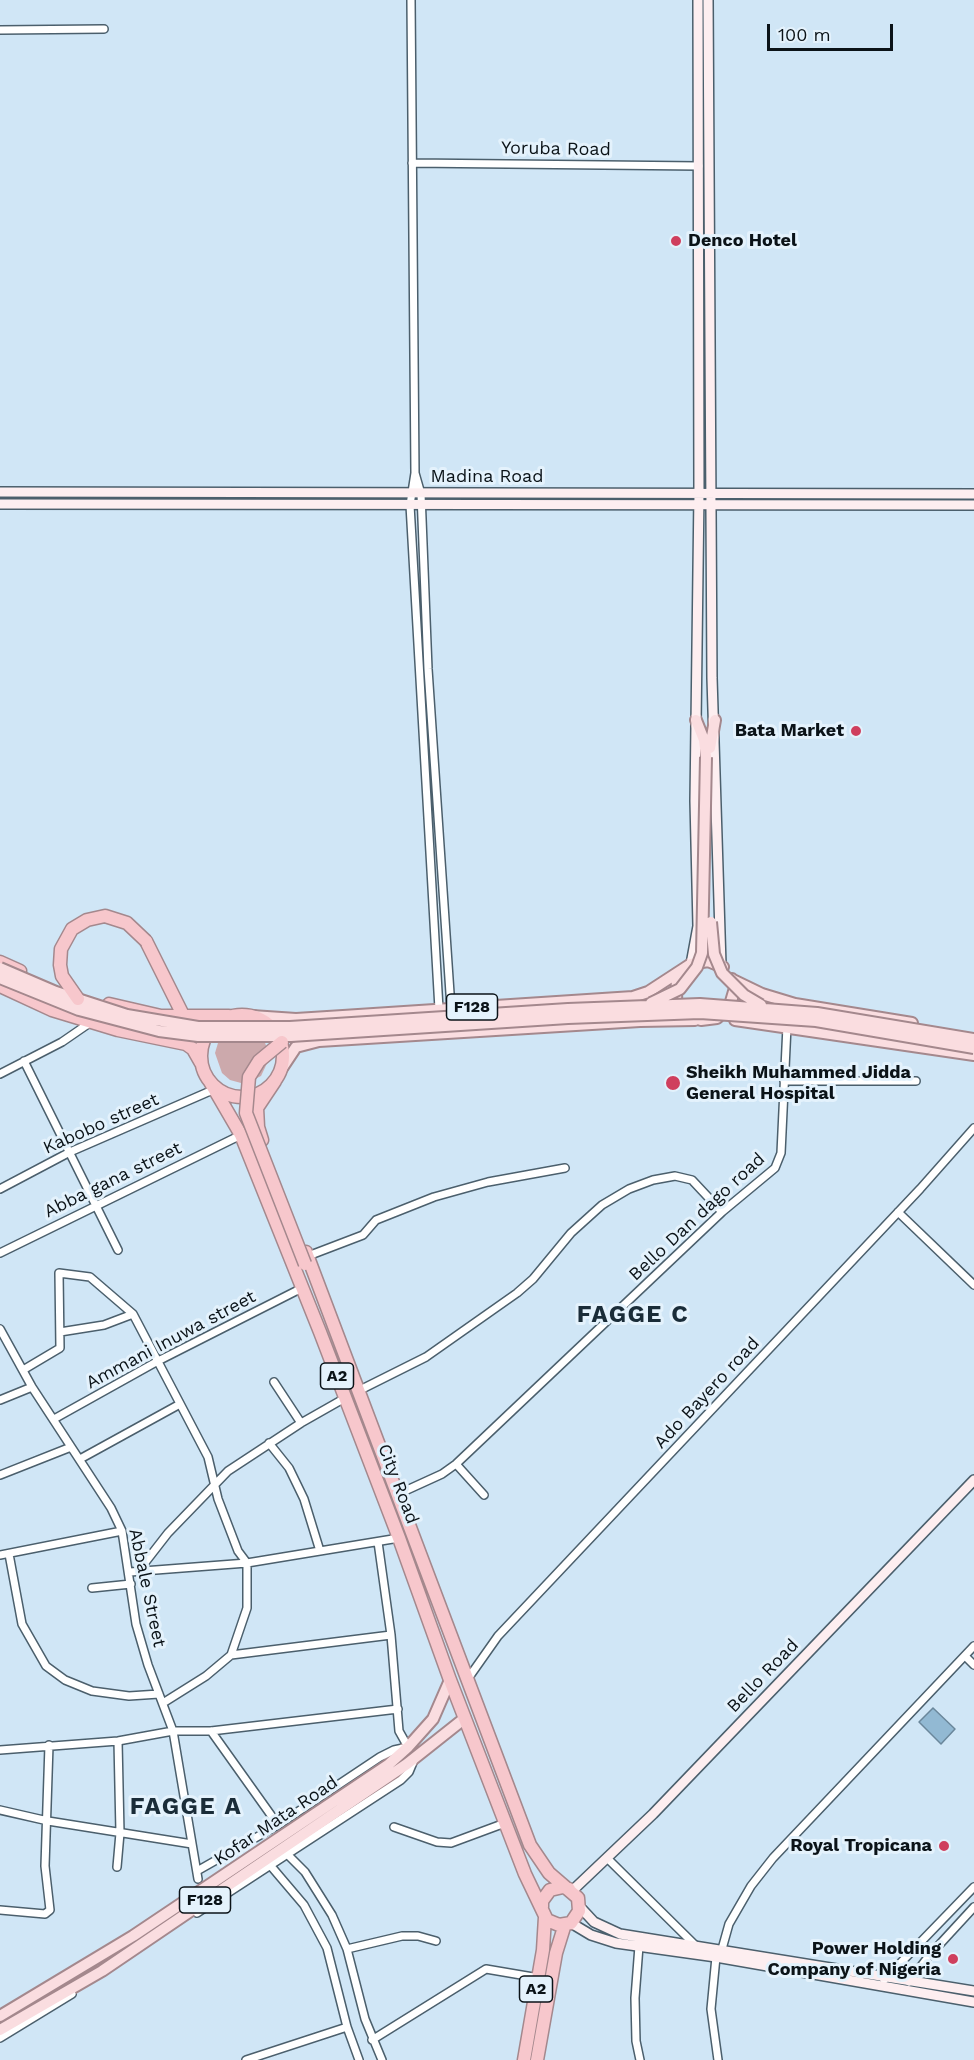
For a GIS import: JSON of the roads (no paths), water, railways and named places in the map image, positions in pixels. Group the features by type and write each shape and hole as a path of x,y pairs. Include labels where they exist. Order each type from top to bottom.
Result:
{"highway":[{"path":"78,999 62,976 60,965 61,949 72,929 87,920 105,916 127,923 146,941 202,1058"},
{"path":"0,962 75,994 128,1010 184,1017 247,1016 267,1023 278,1036 283,1051 282,1068 257,1108 258,1127 306,1260"},
{"name":"A2","path":"0,986 52,1010 118,1030 186,1044 202,1058 212,1084"},
{"path":"202,1058 210,1030 230,1017 247,1016"},
{"path":"286,1039 259,1062 249,1077 245,1097 246,1113 306,1260"},
{"path":"212,1084 218,1089 242,1097 260,1092 275,1081"},
{"name":"City Road","path":"212,1084 241,1135 399,1538 505,1823 543,1912"},
{"name":"City Road","path":"306,1260 316,1279 466,1681 530,1845 544,1868 571,1890"},
{"path":"568,1924 553,1923 543,1912 542,1901 550,1890 556,1888 571,1890"},
{"name":"A2","path":"537,2060 556,1953 568,1924 580,1907 571,1890"},
{"name":"A2","path":"524,2060 538,1978 543,1912"}],"main road":[{"path":"698,0 699,505 696,720 698,926 687,966 677,978 676,1000 690,1016 701,1020"},
{"path":"708,0 711,505 721,965"},
{"name":"Madina Road","path":"0,492 974,494"},
{"name":"Madina Road","path":"0,504 974,505"},
{"path":"696,720 708,757 711,933 714,954 730,984 754,1002 767,1007"},
{"path":"645,1005 680,989 697,967 702,953 708,757 715,720"},
{"path":"687,966 708,961 721,965 733,980 762,994 795,1004 974,1034"},
{"name":"F128","path":"247,1016 308,1018 633,997 648,992 687,966"},
{"path":"0,968 78,999 161,1022 245,1029 645,1005 700,1004 767,1007 817,1013 974,1040"},
{"path":"0,978 80,1010 159,1031 245,1038 286,1039 568,1018 700,1013 816,1021 974,1048"},
{"path":"717,1018 725,1012 734,997 733,980"},
{"name":"F128","path":"282,1068 296,1047 319,1041 640,1020 717,1018 787,1026 974,1055"},
{"name":"Bello Road","path":"571,1890 653,1814 974,1480"},
{"name":"Kofar Mata Road","path":"0,2030 102,1971 408,1756 433,1719 450,1680"},
{"name":"Kofar Mata Road","path":"0,2016 152,1924 465,1718"},
{"path":"580,1907 585,1914 606,1930 641,1938 695,1945 719,1953 974,2002"},
{"path":"568,1924 603,1940 616,1943 719,1953 886,1976 974,1992"}],"street":[{"path":"411,0 416,473 421,494 428,669 452,1008"},
{"path":"0,30 104,29"},
{"name":"Yoruba Road","path":"412,163 699,166"},
{"path":"416,473 410,494 410,505 439,1009"},
{"path":"106,493 107,503"},
{"path":"0,1074 62,1042 92,1022"},
{"name":"Bello Dan dago road","path":"396,1495 442,1474 456,1464 722,1212 775,1168 780,1160 787,1026"},
{"path":"24,1061 118,1250"},
{"path":"784,1081 916,1081"},
{"name":"Kabobo street","path":"0,1189 70,1152 212,1084"},
{"name":"Abba gana street","path":"0,1253 95,1204 258,1127"},
{"name":"Ado Bayero road","path":"466,1681 498,1636 898,1212 974,1128"},
{"path":"306,1260 363,1235 376,1220 434,1197 488,1182 565,1168"},
{"path":"358,1391 426,1357 517,1293 533,1279 570,1233 602,1205 629,1189 653,1180 675,1176 692,1180 722,1212"},
{"path":"898,1212 974,1285"},
{"path":"23,1370 58,1351 61,1345 57,1277 63,1272 90,1277 133,1314 208,1457 218,1499 238,1551 247,1563 247,1608 231,1655 206,1676 163,1702"},
{"name":"Ammani Inuwa street","path":"54,1419 158,1361 302,1288"},
{"path":"60,1332 104,1325 133,1314"},
{"name":"Abbale Street","path":"0,1329 32,1387 111,1508 122,1532 130,1572 136,1624 173,1731 198,1875 278,1825"},
{"path":"273,1382 301,1423"},
{"path":"0,1400 32,1387"},
{"path":"141,1569 168,1533 228,1471 301,1423 345,1398"},
{"path":"80,1459 180,1404"},
{"path":"269,1443 289,1468 304,1499 320,1551"},
{"path":"0,1475 71,1447"},
{"path":"456,1464 484,1495"},
{"path":"0,1555 122,1532"},
{"path":"130,1572 141,1569 247,1563 399,1538"},
{"path":"0,2038 102,1976 401,1780 409,1772 408,1756 399,1731 391,1635 378,1542"},
{"path":"9,1554 22,1624 46,1666 65,1680 92,1691 129,1696 159,1694"},
{"path":"92,1588 131,1584"},
{"path":"231,1655 391,1635"},
{"path":"718,2060 711,2009 719,1953 729,1924 751,1886 773,1858 974,1646"},
{"path":"965,1656 974,1665"},
{"path":"0,1750 118,1741 173,1731 211,1731 398,1709"},
{"path":"211,1731 278,1825 380,1757 394,1750 408,1756"},
{"path":"117,1867 120,1833 118,1741"},
{"path":"0,1910 45,1914 50,1911 45,1866 49,1745"},
{"path":"0,1810 48,1821 192,1844"},
{"path":"394,1827 436,1842 451,1843 505,1823"},
{"path":"287,1854 311,1881 332,1915 347,1949 372,2040 382,2060"},
{"path":"607,1858 695,1945"},
{"path":"270,1865 304,1905 327,1948 347,2028 359,2060"},
{"path":"880,1985 886,1976 974,1887"},
{"path":"903,1989 928,1957 974,1906"},
{"path":"347,1949 402,1936 418,1936 436,1941"},
{"path":"639,1946 635,1998 636,2042 640,2060"},
{"path":"372,2040 486,1969 538,1978"},
{"path":"246,2060 347,2028"}],"water":[{"path":"933,1708 955,1729 941,1744 919,1722"}],"place":[{"name":"Denco Hotel","path":"676,241"},
{"name":"Bata Market","path":"856,731"},
{"name":"Sheikh Muhammed Jidda General Hospital","path":"673,1083"},
{"name":"Royal Tropicana","path":"944,1846"},
{"name":"Power Holding Company of Nigeria","path":"953,1959"}],"district":[{"name":"FAGGE C","path":"633,1315"},
{"name":"FAGGE A","path":"186,1807"}]}
